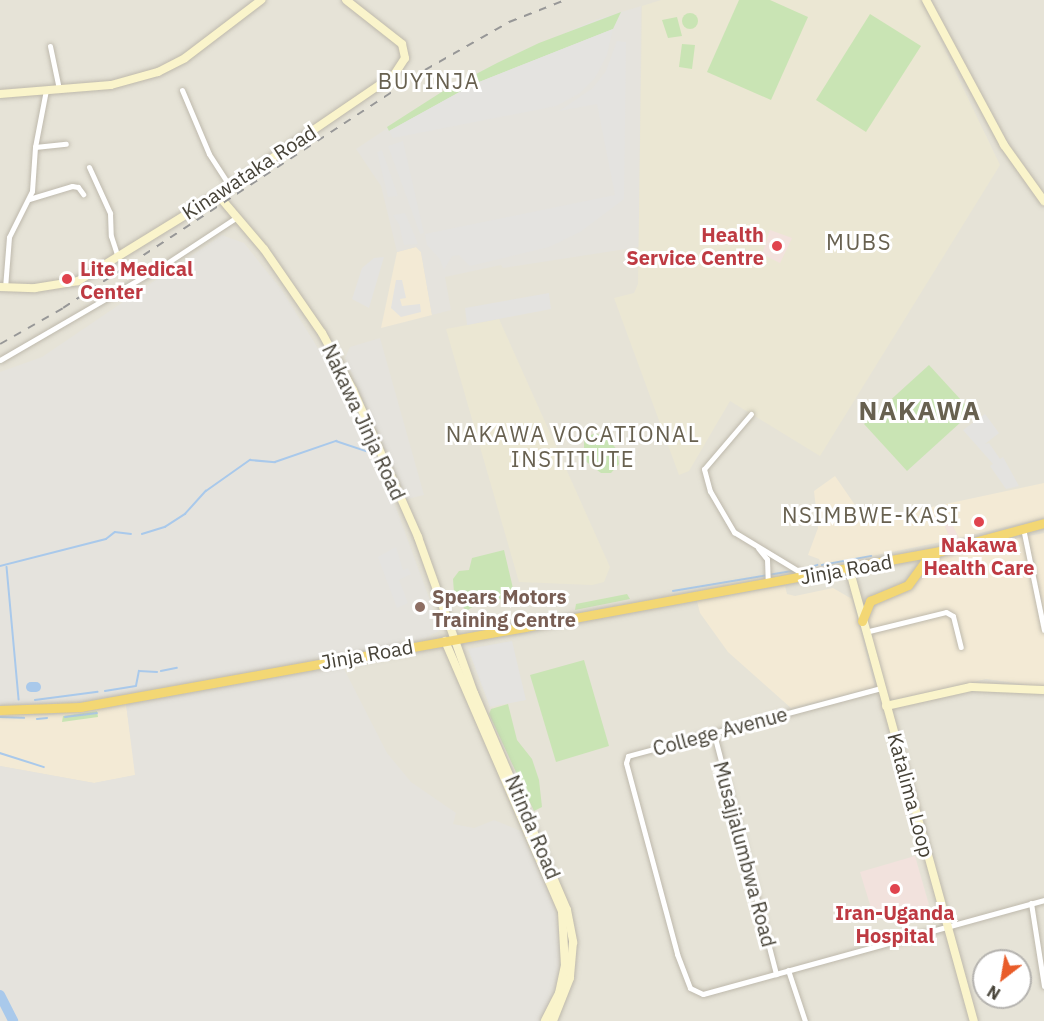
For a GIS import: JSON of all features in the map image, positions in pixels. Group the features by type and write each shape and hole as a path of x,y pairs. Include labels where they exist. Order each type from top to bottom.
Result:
{"highway":[{"name":"Jinja Road","path":"0,710 80,707 941,551 1044,523"},
{"name":"Jinja Road","path":"1021,531 1044,528"},
{"path":"862,621 870,601 908,585 927,559 941,551"}],"street":[{"path":"0,94 111,85 158,72 185,58 260,0"},
{"name":"Kinawataka Road","path":"2,288 47,287 78,281 117,254 218,195 229,185 394,75 405,58 402,44 346,0"},
{"path":"926,0 1004,145 1044,201"},
{"path":"50,46 59,89"},
{"path":"2,288 9,237 29,200 35,147 46,90"},
{"path":"182,90 209,154 229,185"},
{"path":"35,147 66,144"},
{"path":"89,167 110,213 111,236 117,254"},
{"path":"29,200 72,186 78,187 83,194"},
{"name":"Nakawa Jinja Road","path":"218,195 264,249 322,333 353,390 418,537 450,640"},
{"path":"0,360 151,274 237,217"},
{"path":"751,414 704,469 713,498 727,523 757,546 806,576"},
{"path":"1021,531 1044,630"},
{"path":"757,546 767,559 768,583"},
{"name":"Katalima Loop","path":"849,568 974,1021"},
{"path":"865,632 946,612 953,616 961,647"},
{"name":"Ntinda Road","path":"450,640 562,912 565,965 559,993 545,1021"},
{"name":"Ntinda Road","path":"450,640 567,909 573,942 570,978 553,1021"},
{"path":"886,706 970,687 1044,690"},
{"name":"College Avenue","path":"776,974 699,995 692,991 677,954 626,763 628,756 881,688"},
{"name":"Musajjalumbwa Road","path":"714,734 776,974"},
{"path":"776,974 1044,900"},
{"path":"1031,903 1044,986"},
{"name":"Musajjalumbwa Road","path":"788,970 805,1021"}],"shaded area":[{"path":"0,0 1044,0 1044,1021 0,1021"},
{"path":"661,0 921,0 1000,165 820,456 730,401 689,471 679,475 614,298 634,293 638,284 642,6"},
{"path":"641,6 639,247 503,268 501,265 445,277 451,310 432,315 421,252 416,247 397,252 381,186 356,149 440,93 497,63 595,20"},
{"path":"613,29 607,55 595,78 580,93 556,106 393,138 389,131 474,84"},
{"path":"617,41 626,42 624,199 580,232 549,247 470,266 459,255 452,256 444,270 439,258 427,245 425,234 615,195 597,104 559,111 593,88 606,71"},
{"path":"403,141 424,233 420,234 388,146"},
{"path":"382,150 398,196 388,197 377,152"},
{"path":"405,213 418,244 404,245 399,224 393,215"},
{"name":"Health Service Centre","path":"770,230 792,238 780,263 762,254"},
{"path":"222,235 244,243 281,289 323,356 388,486 441,630 424,639 126,694 81,701 0,705 0,372 42,357"},
{"path":"416,247 421,252 432,315 381,328 397,252"},
{"path":"384,257 369,308 352,299 362,268 374,258"},
{"path":"396,280 402,280 406,298 400,299 402,306 420,304 421,312 401,317 391,308"},
{"path":"549,293 551,309 467,325 465,308"},
{"path":"499,319 610,567 604,582 592,585 519,582 446,329"},
{"path":"380,338 424,495 407,499 345,358 350,347"},
{"path":"985,414 999,433 985,444 989,443 1000,459 1003,457 1019,486 1006,489 990,466 993,464 963,430"},
{"path":"835,476 866,521 1044,483 1044,518 959,538 950,521 944,524 951,540 822,566 819,559 808,555 818,528 814,491"},
{"path":"950,521 959,538 951,540 944,524"},
{"path":"1044,533 1044,614 1041,595 1036,591 1044,634 1044,687 986,679 892,700 887,697 864,619 867,607 914,587 922,567 937,554"},
{"path":"396,547 403,570 408,568 411,574 399,580 408,603 397,608 378,557"},
{"path":"785,586 787,594 795,596 833,588 852,599 875,687 791,708 728,652 700,613 697,601"},
{"path":"512,641 526,700 490,707 468,649"},
{"path":"341,663 387,753 411,782 456,813 453,824 474,828 494,820 521,831 550,893 561,931 558,989 542,1021 0,1021 0,766 94,783 135,775 126,704"},
{"path":"126,704 136,775 94,783 0,766 0,715 52,715"},
{"name":"Iran-Uganda Hospital","path":"915,856 929,905 875,921 860,872"}],"green space":[{"path":"739,0 770,0 808,17 771,100 707,72"},
{"path":"621,12 613,29 474,84 389,131 387,127 440,93 497,63 539,43"},
{"path":"687,13 693,13 698,21 696,27 687,29 682,24 682,18"},
{"path":"870,14 921,46 866,132 816,100"},
{"path":"677,17 682,36 668,38 662,20"},
{"path":"682,44 695,45 692,69 679,67"},
{"path":"929,365 972,412 907,471 864,424"},
{"path":"595,433 608,438 617,450 619,464 611,473 601,473 584,460 584,439"},
{"path":"504,550 515,597 481,602 466,611 454,593 453,579 459,571 469,570 472,558"},
{"path":"627,594 630,599 575,610 576,604"},
{"path":"584,660 609,746 556,762 530,675"},
{"path":"508,704 517,740 532,759 539,780 542,807 534,811 489,714 491,709"},
{"path":"97,711 98,717 62,722 63,716"}],"waterway":[{"path":"142,534 165,527 185,514 206,491 250,460 275,462 336,441 375,454"},
{"path":"0,566 106,539 115,532 131,534"},
{"path":"822,565 871,556"},
{"path":"801,570 817,565"},
{"path":"7,567 19,699"},
{"path":"673,591 793,571"},
{"path":"161,671 177,668"},
{"path":"105,691 136,686 139,671 157,672"},
{"path":"31,687 36,687"},
{"path":"35,700 97,692"},
{"path":"65,717 97,713"},
{"path":"0,717 24,718"},
{"path":"37,719 47,718"},
{"path":"0,753 44,767"},
{"path":"0,995 13,1021"}],"railway":[{"path":"0,344 63,308 425,70 509,22 565,0"}],"place":[{"name":"Health Service Centre","path":"777,246"},
{"name":"Lite Medical Center","path":"67,279"},
{"name":"Nakawa Health Care","path":"979,522"},
{"name":"Spears Motors Training Centre","path":"420,607"},
{"name":"Iran-Uganda Hospital","path":"895,889"}],"district":[{"name":"BUYINJA","path":"429,81"},
{"name":"MUBS","path":"859,242"},
{"name":"NAKAWA","path":"920,411"},
{"name":"NAKAWA VOCATIONAL INSTITUTE","path":"573,446"},
{"name":"NSIMBWE-KASI","path":"871,515"}]}
